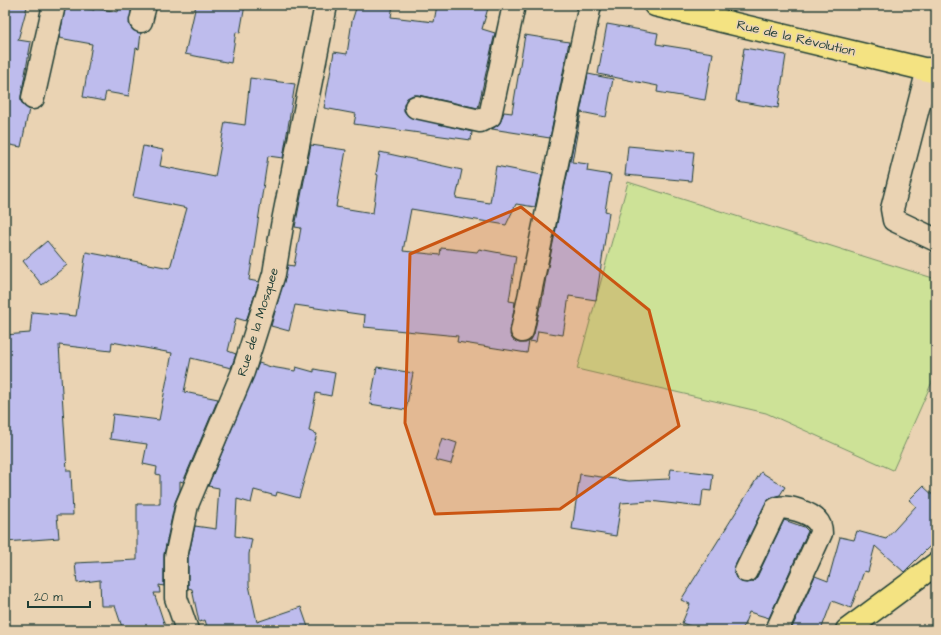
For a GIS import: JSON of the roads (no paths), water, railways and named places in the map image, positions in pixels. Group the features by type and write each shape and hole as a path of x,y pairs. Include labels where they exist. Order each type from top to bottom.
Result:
{"main road":[{"name":"Rue de la Révolution","path":"655,5 932,71"},
{"path":"847,630 936,564"}],"street":[{"path":"33,98 54,5"},
{"name":"Rue de la Mosquee","path":"187,630 176,598 176,558 187,505 243,372 274,274 282,226 326,5"},
{"path":"416,107 480,122 490,116 514,5"},
{"path":"522,331 590,5"},
{"path":"932,71 892,209 894,220 936,240"},
{"path":"746,572 776,509 787,506 812,516 818,521 821,533 778,630"}]}
